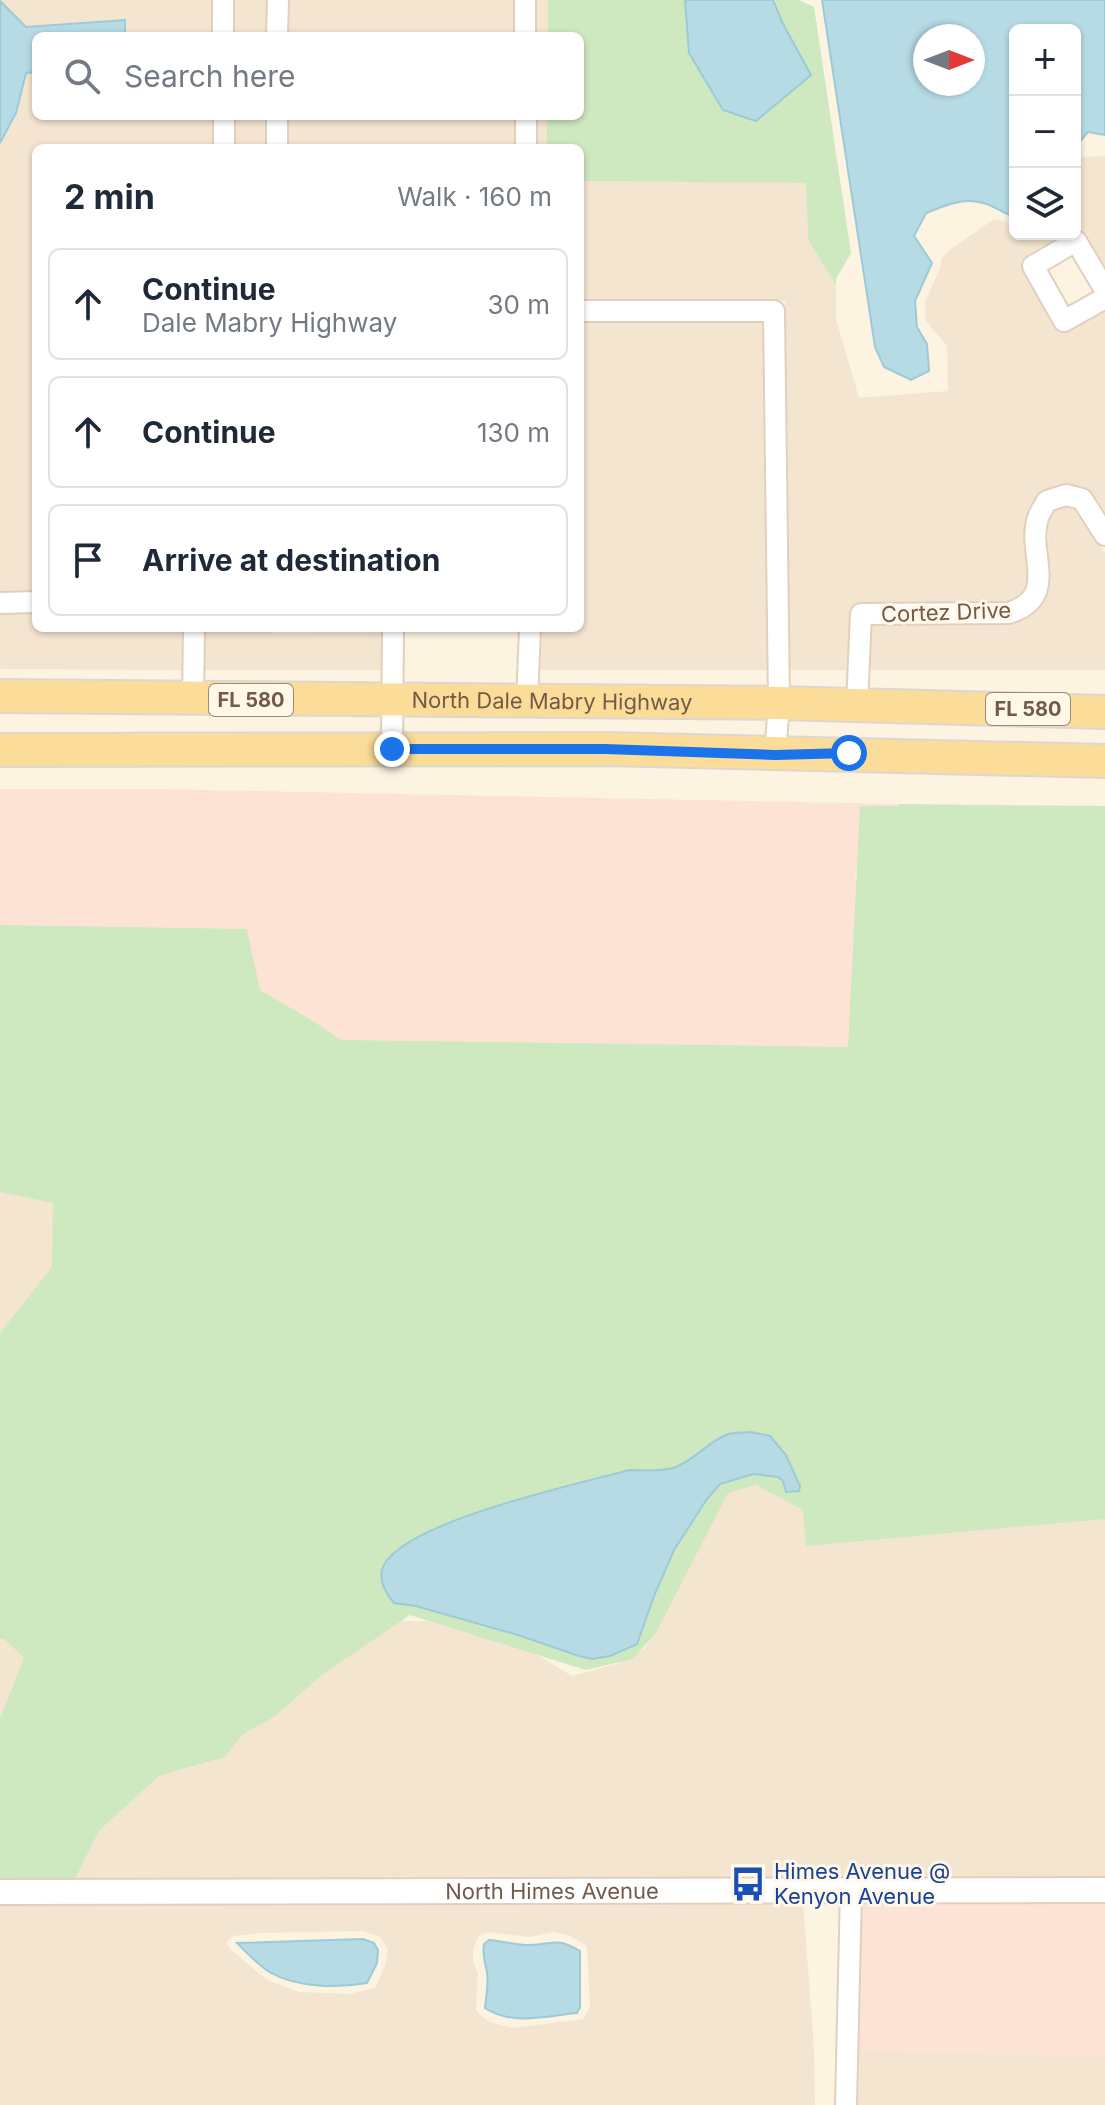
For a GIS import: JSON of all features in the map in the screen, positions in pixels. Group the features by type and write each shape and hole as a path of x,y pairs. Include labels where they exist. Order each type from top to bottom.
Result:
{"main road":[{"name":"North Dale Mabry Highway","path":"0,696 779,703 1105,712"},
{"name":"FL 580","path":"0,750 605,749 1105,761"}],"street":[{"path":"223,0 223,32"},
{"path":"277,32 278,0"},
{"path":"525,0 525,32"},
{"path":"224,120 224,144"},
{"path":"277,120 277,144"},
{"path":"526,120 526,144"},
{"path":"1105,290 1076,241 1033,266 1064,321 1105,298"},
{"path":"584,311 774,311 779,703 775,755"},
{"name":"Cortez Drive","path":"857,705 861,614 1009,613 1024,608 1033,599 1038,585 1037,520 1047,501 1066,495 1082,499 1105,535"},
{"path":"0,603 32,602"},
{"path":"193,700 194,632"},
{"path":"392,749 393,632"},
{"path":"527,703 530,632"},
{"name":"North Himes Avenue","path":"0,1892 1105,1890"},
{"path":"846,2105 851,1891"}],"shaded area":[{"path":"0,0 267,0 266,32 125,32 124,20 26,27"},
{"path":"289,0 514,0 514,32 289,32"},
{"path":"536,0 548,0 548,32 536,32"},
{"path":"32,72 32,120 266,120 266,144 32,144 32,632 183,632 182,670 0,669 0,143 16,113 26,73"},
{"path":"288,120 515,120 515,144 288,144"},
{"path":"537,120 547,120 547,144 537,144"},
{"path":"1105,156 1105,269 1087,237 1081,236 1083,157"},
{"path":"584,181 807,183 808,240 836,285 836,319 859,398 948,391 947,346 926,321 925,302 941,266 941,259 994,219 1009,223 1009,240 1058,240 1028,258 1024,271 1054,325 1070,329 1105,309 1105,515 1092,494 1085,490 1062,486 1044,491 1026,520 1027,583 1018,600 1008,603 861,604 850,614 847,670 789,670 785,301 584,301"},
{"path":"763,320 767,670 540,670 542,632 584,632 584,321"},
{"path":"1066,505 1075,507 1105,553 1105,670 870,670 872,624 1010,623 1032,615 1041,606 1049,588 1048,522 1055,509"},
{"path":"205,632 382,633 382,670 204,670"},
{"path":"0,789 155,789 898,804 905,823 865,830 855,875 872,938 857,1029 846,1052 365,1058 310,1019 232,974 0,931"},
{"path":"0,1186 13,1193 80,1209 0,1425"},
{"path":"680,1430 1105,1507 1105,1880 0,1882 0,1878 74,1881 99,1831 159,1776 225,1757 323,1628","holes":["795,1452 785,1500 754,1482 726,1491 646,1647 616,1664 572,1676 523,1646 436,1621 384,1621"]},
{"path":"0,1625 47,1637 0,1731"},
{"path":"803,1901 815,2105 0,2105 0,1902","holes":["363,1931 380,1937 388,1949 385,1966 375,1988 349,1994 299,1992 267,1980 230,1949 227,1942 233,1936 258,1933","488,1932 529,1937 553,1932 568,1935 587,1946 590,2007 583,2019 513,2028 490,2022 480,2015 476,2010 478,1973 473,1950 478,1937"]},
{"path":"861,1901 1105,1904 1105,2056 858,2050"},
{"path":"858,2050 1105,2056 1105,2105 857,2105"}],"green space":[{"path":"548,0 685,0 689,53 723,110 783,23 774,0 799,0 814,7 851,253 836,279 836,285 808,240 806,183 584,181 584,144 547,144 547,120 584,120 584,32 548,32"},
{"path":"860,806 1105,806 1105,1519 806,1546 803,1510 756,1485 728,1493 656,1633 633,1659 586,1670 410,1615 323,1674 274,1717 243,1734 225,1757 159,1776 99,1831 74,1881 0,1878 0,1719 24,1658 4,1639 0,1639 0,1333 52,1267 53,1203 0,1192 0,925 247,929 260,990 341,1040 848,1047"}],"water":[{"path":"685,0 773,0 811,75 756,121 723,110 689,53"},
{"path":"822,0 1105,0 1105,135 1088,132 1081,140 1081,24 1009,24 1009,214 976,201 954,203 926,213 914,236 932,263 915,301 917,327 927,344 929,371 911,380 884,367 875,347"},
{"path":"0,1 26,27 125,20 125,32 32,32 32,72 26,73 16,113 0,143"},
{"path":"751,1432 770,1436 786,1455 800,1486 799,1491 786,1492 783,1481 778,1477 753,1474 720,1484 674,1550 637,1644 610,1656 592,1659 579,1656 518,1635 416,1606 394,1603 384,1588 382,1570 394,1553 419,1536 453,1521 534,1495 629,1470 673,1468 726,1435"},
{"path":"363,1939 374,1943 378,1950 377,1963 367,1983 344,1986 318,1986 282,1978 262,1967 237,1943"},
{"path":"489,1940 524,1945 554,1942 580,1951 580,2007 577,2013 518,2018 495,2014 485,2008 488,1981 483,1948"}],"place":[{"name":"Himes Avenue @ Kenyon Avenue","path":"748,1884"}],"route":[{"path":"392,749 605,749 775,755 849,753"}]}
